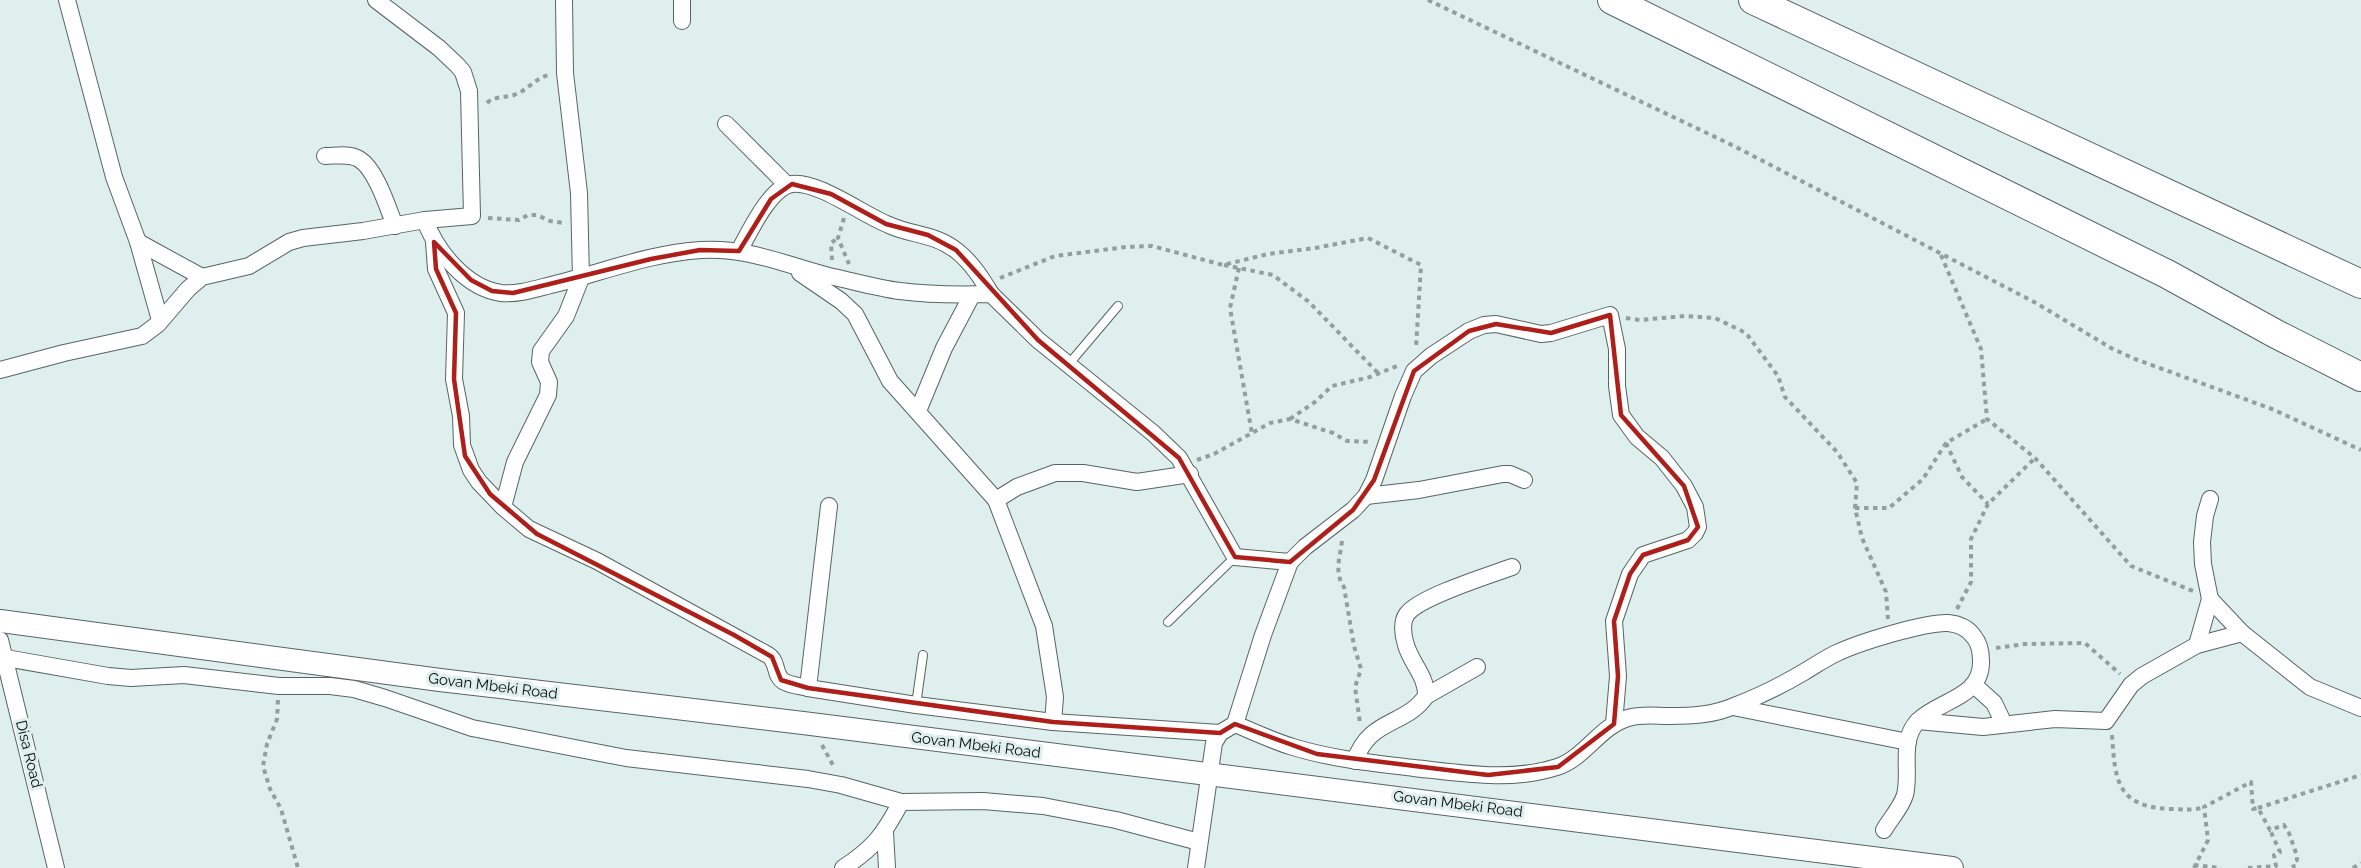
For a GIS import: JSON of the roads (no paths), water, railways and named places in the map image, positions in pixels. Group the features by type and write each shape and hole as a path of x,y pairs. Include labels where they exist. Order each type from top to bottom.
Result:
{"highway":[{"path":"1612,0 2167,274 2361,360"},
{"path":"1753,0 2361,284"},
{"path":"2167,274 2276,334 2361,377"}],"main road":[{"name":"Govan Mbeki Road","path":"0,621 440,680 807,723 1952,868"}],"street":[{"path":"67,0 114,177 138,242 160,320"},
{"path":"0,370 142,336 152,330 202,277 249,266 289,242 425,220 472,216 470,117 468,83 464,72 439,48 376,0"},
{"path":"503,507 515,462 548,395 549,382 540,362 541,351 566,316 581,278 579,193 566,73 564,0"},
{"path":"682,0 682,21"},
{"path":"726,124 787,185"},
{"path":"326,156 347,155 359,159 367,167 395,226"},
{"path":"739,251 771,199 787,185 799,184 831,194 886,224 928,235 956,250 968,261 988,289 1038,340 1153,433 1187,470 1234,556 1290,562"},
{"path":"425,220 434,242 436,269 456,313 454,379 461,416 462,445 471,470 503,507 520,523 537,534 597,561 768,655 775,661 781,680 808,688 916,705 1053,722 1220,733"},
{"path":"138,242 202,277"},
{"path":"434,242 462,273 486,289 500,293 541,288 621,265 700,250 756,254 828,275 899,291 972,295 988,289"},
{"path":"788,264 841,301 855,314 885,374 996,500 1044,626 1055,697 1053,722"},
{"path":"918,411 944,348 972,295"},
{"path":"1196,868 1214,742 1220,733 1235,724 1263,635 1290,562 1353,510 1366,496 1415,367 1468,331 1484,325 1496,324 1540,334 1551,333 1610,315 1617,349 1617,386 1621,415 1637,437 1667,464 1684,486 1695,507 1698,527 1695,533 1688,540 1642,555 1629,574 1614,621 1618,676 1614,724"},
{"path":"996,500 1017,487 1055,473 1083,473 1137,482 1187,470"},
{"path":"1366,496 1503,474 1510,474 1524,480"},
{"path":"2197,645 2210,598 2203,564 2202,542 2205,516 2210,499"},
{"path":"808,688 829,506"},
{"path":"1426,696 1422,676 1410,656 1406,643 1403,624 1406,614 1427,600 1512,567"},
{"path":"2210,598 2242,633 2310,687 2361,708"},
{"path":"1235,724 1290,746 1357,754 1466,774 1512,775 1536,772 1558,767 1572,760 1614,724 1635,716 1695,715 1732,707 1803,673 1843,650 1916,628 1950,623 1961,626 1971,631 1981,651 1981,665 1974,685 1964,694 1933,710 1918,721 1912,729 1908,742 1905,797 1884,830"},
{"path":"1918,721 1964,727 2055,719 2106,721 2131,685 2142,676 2197,645 2242,633"},
{"name":"Disa Road","path":"0,640 56,868"},
{"path":"3,657 108,676 131,678 184,675 279,686 330,686 354,689 472,729 626,758 774,774 842,784 901,802 983,801 1043,806 1116,820 1199,842"},
{"path":"1357,754 1371,734 1414,709 1426,696 1477,667"},
{"path":"1974,685 1994,704 2004,724"},
{"path":"1732,707 1908,742"},
{"path":"846,867 869,849 885,832 901,802"},
{"path":"885,832 888,868"}],"lane":[{"path":"1067,365 1118,306"},
{"path":"1168,622 1234,556"},
{"path":"916,705 923,655"}]}
